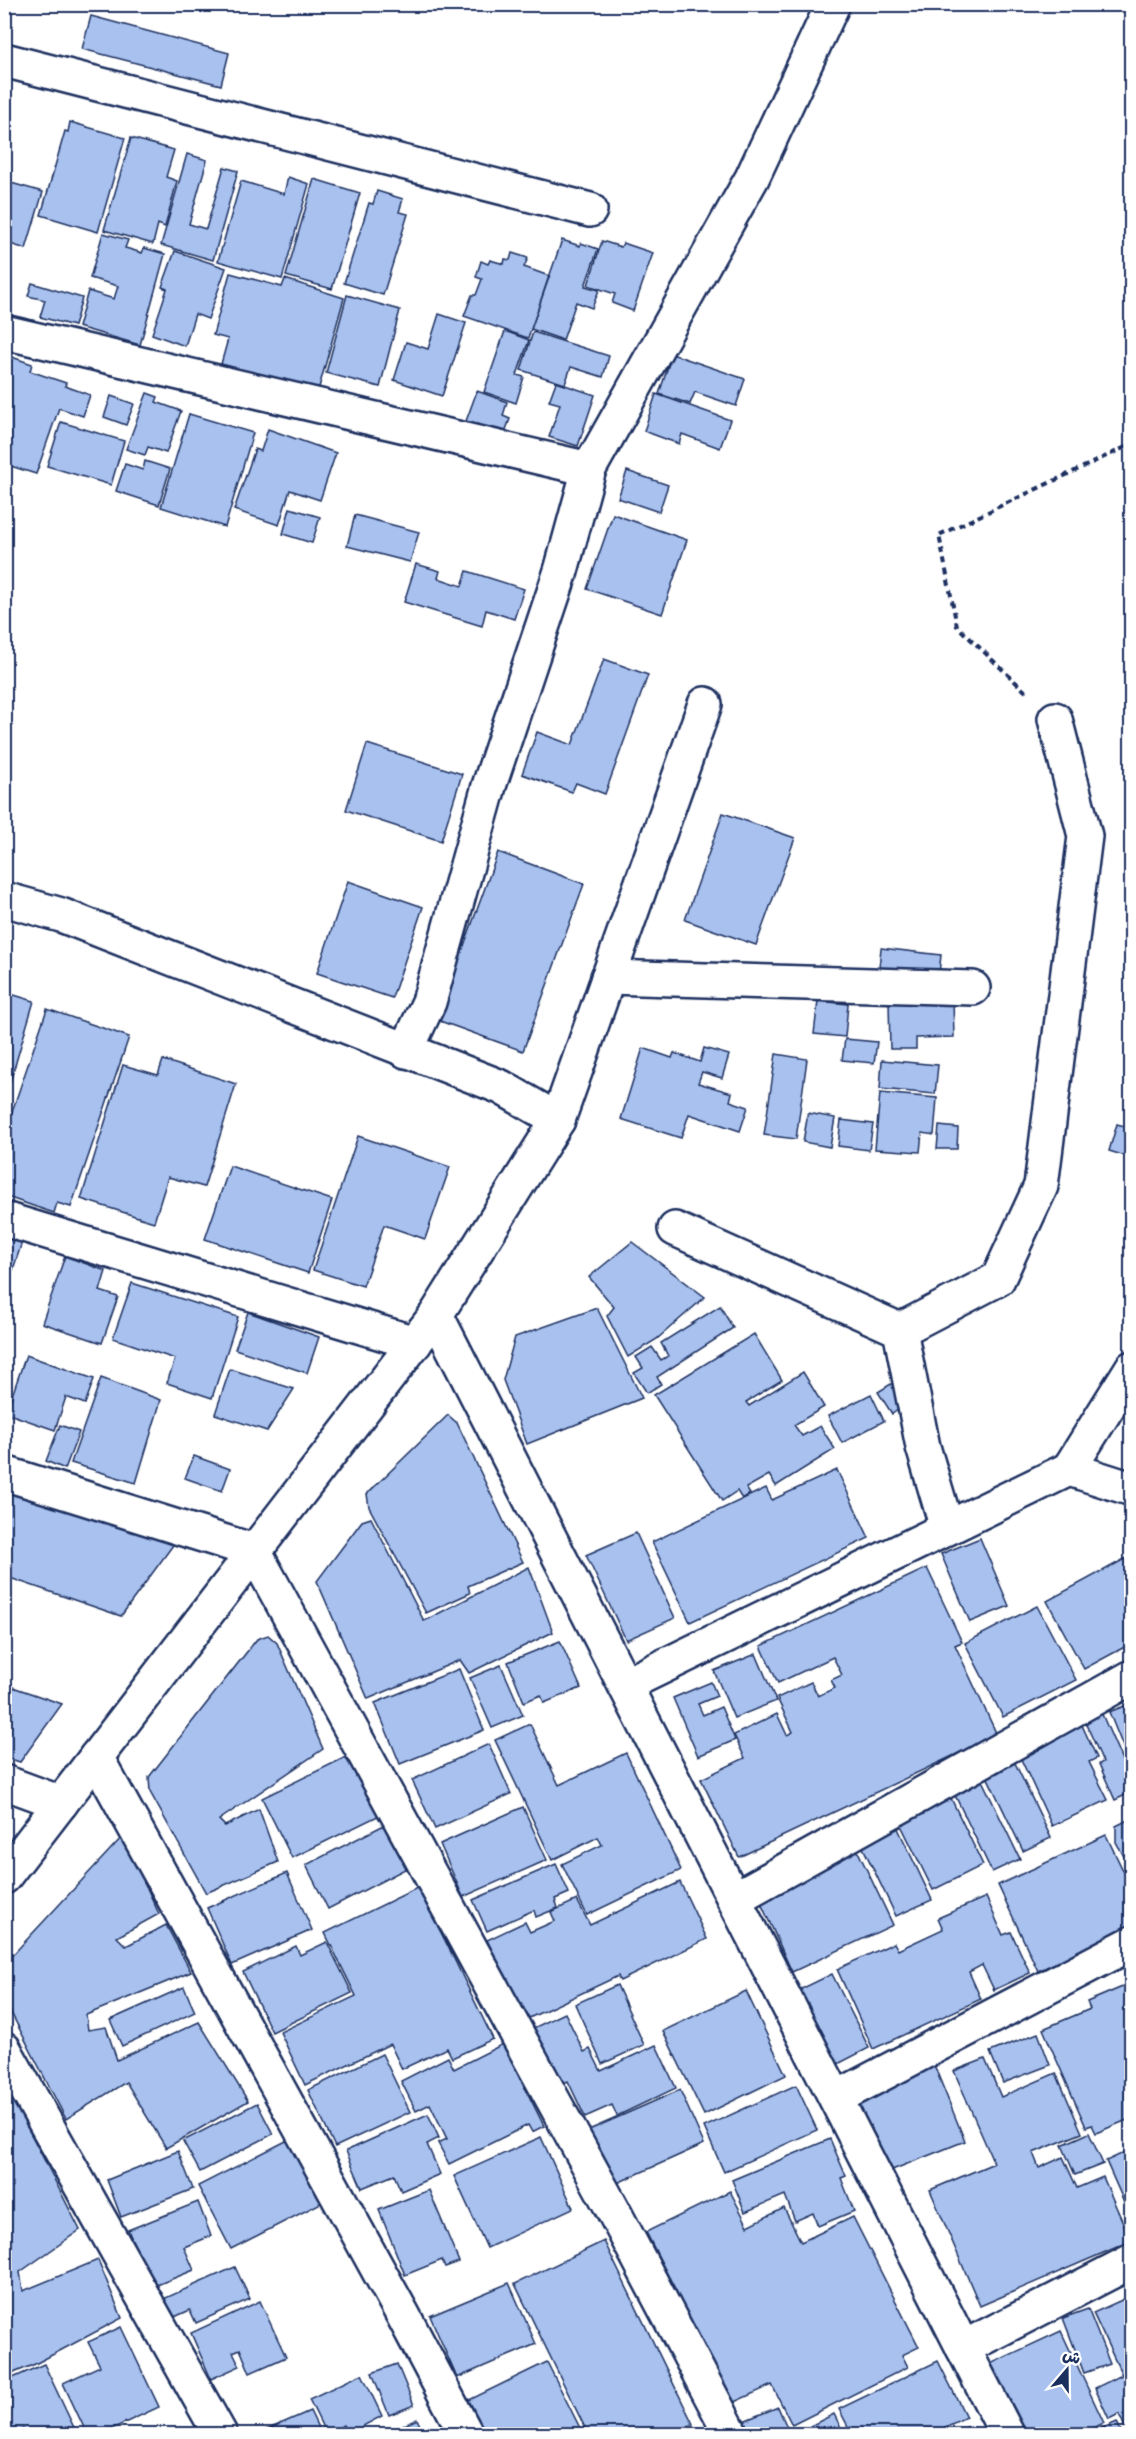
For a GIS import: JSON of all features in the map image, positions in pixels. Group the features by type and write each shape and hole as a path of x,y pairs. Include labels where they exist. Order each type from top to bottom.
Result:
{"street":[{"path":"406,1051 429,1002 489,786 561,571 589,469 752,178 833,4"},
{"path":"4,60 590,210"},
{"path":"4,332 589,469"},
{"path":"4,1877 436,1315 558,1120 705,704"},
{"path":"900,1330 998,1279 1041,1186 1085,836 1055,719"},
{"path":"4,899 60,915 501,1087 558,1120"},
{"path":"608,977 973,988"},
{"path":"4,1219 415,1342"},
{"path":"675,1229 900,1330"},
{"path":"436,1315 1008,2434"},
{"path":"900,1330 923,1447 947,1528"},
{"path":"625,1685 1070,1469 1131,1368"},
{"path":"1070,1469 1131,1489"},
{"path":"4,1473 254,1551 614,2210 731,2434"},
{"path":"734,1899 1131,1677"},
{"path":"96,1757 466,2434"},
{"path":"4,1782 61,1803"},
{"path":"836,2098 1131,1943"},
{"path":"4,2049 220,2434"},
{"path":"963,2348 1131,2261"}],"path":[{"path":"1055,719 957,626 939,535 1131,444"}],"building":[{"path":"91,16 229,53 221,85 82,49"},
{"path":"70,122 125,138 98,232 41,215 65,131 68,132"},
{"path":"131,138 174,150 166,177 177,181 165,227 158,224 153,244 104,230"},
{"path":"187,154 207,160 189,224 206,229 224,167 238,171 213,260 161,245"},
{"path":"288,177 309,184 282,279 218,261 241,181 284,194"},
{"path":"314,179 360,193 332,289 286,276"},
{"path":"4,181 43,192 26,249 4,242"},
{"path":"377,191 403,199 399,212 408,214 383,295 344,283 369,203 373,204"},
{"path":"103,233 128,240 125,248 142,253 144,248 165,254 140,345 78,327 88,291 114,299 118,286 90,278"},
{"path":"562,240 598,249 585,286 599,290 592,308 576,302 563,340 531,329"},
{"path":"602,241 621,247 623,243 653,253 633,311 612,303 615,294 588,285"},
{"path":"175,251 226,268 208,319 195,314 185,346 152,334 167,289 162,287"},
{"path":"512,253 528,258 524,267 549,276 528,338 464,316 472,295 476,295 482,279 476,277 481,261 488,264 490,260 504,264 505,259 510,260"},
{"path":"230,273 282,287 285,279 344,298 318,391 221,364 228,339 213,335"},
{"path":"32,283 82,298 74,326 40,317 45,300 28,296"},
{"path":"347,295 400,310 380,387 326,373"},
{"path":"439,314 466,323 442,396 394,380 406,342 428,349"},
{"path":"505,331 529,340 517,375 524,377 516,403 484,392"},
{"path":"533,332 609,356 603,377 571,367 565,384 521,370"},
{"path":"672,354 745,379 736,406 695,392 690,404 659,394"},
{"path":"9,356 32,364 30,371 66,383 65,386 90,395 83,416 59,408 36,474 4,464 4,370"},
{"path":"556,382 595,395 578,446 549,437 560,404 549,401"},
{"path":"477,391 507,402 503,416 510,419 504,435 466,421"},
{"path":"147,393 158,397 156,402 181,411 166,453 148,447 145,455 126,449"},
{"path":"656,394 730,420 720,448 682,434 679,444 644,431"},
{"path":"111,396 134,404 126,425 104,417"},
{"path":"189,414 253,433 225,527 161,507"},
{"path":"61,422 124,441 111,485 47,466"},
{"path":"268,429 336,453 320,500 290,490 279,525 234,510 255,449 261,451"},
{"path":"145,461 170,469 159,505 116,491 125,464 143,470"},
{"path":"627,471 668,485 659,512 618,498"},
{"path":"290,508 320,517 312,543 283,534"},
{"path":"613,514 687,540 662,614 587,589"},
{"path":"355,515 419,532 410,562 347,546"},
{"path":"416,564 440,571 438,578 462,586 467,571 524,589 514,619 486,610 482,626 404,602"},
{"path":"604,659 648,675 605,794 576,783 572,792 522,774 537,732 572,745"},
{"path":"367,744 462,774 441,841 346,810"},
{"path":"723,813 795,838 756,945 685,920"},
{"path":"498,852 584,884 523,1051 437,1020"},
{"path":"348,881 423,907 392,998 317,973"},
{"path":"881,948 941,955 939,974 879,968"},
{"path":"4,992 34,1001 9,1086 4,1085"},
{"path":"953,1000 954,1037 916,1038 916,1049 890,1049 889,1001"},
{"path":"818,1001 848,1004 845,1037 814,1034"},
{"path":"47,1009 129,1037 71,1207 57,1203 54,1213 4,1196 7,1186 4,1185 4,1135"},
{"path":"845,1039 877,1042 874,1063 842,1060"},
{"path":"643,1048 672,1058 674,1053 700,1062 704,1048 729,1055 722,1078 702,1072 698,1083 732,1093 730,1101 748,1107 740,1131 689,1114 681,1138 621,1119"},
{"path":"776,1054 807,1059 796,1139 764,1135"},
{"path":"163,1060 236,1084 204,1187 168,1177 154,1222 81,1199 123,1065 158,1075"},
{"path":"882,1060 938,1065 935,1094 880,1089"},
{"path":"880,1093 937,1098 934,1135 922,1133 920,1152 875,1149"},
{"path":"808,1113 835,1118 830,1147 803,1142"},
{"path":"841,1120 873,1124 869,1150 838,1146"},
{"path":"1117,1124 1132,1128 1132,1158 1109,1151"},
{"path":"939,1126 958,1128 957,1149 937,1149"},
{"path":"358,1136 450,1167 425,1239 384,1225 363,1286 313,1270"},
{"path":"230,1166 332,1200 308,1273 205,1239"},
{"path":"4,1233 23,1239 9,1282 4,1280"},
{"path":"632,1242 705,1297 657,1339 628,1357 607,1316 614,1307 589,1277"},
{"path":"65,1256 106,1271 100,1291 118,1297 102,1343 42,1323"},
{"path":"132,1283 238,1317 212,1398 167,1383 175,1359 113,1338"},
{"path":"720,1306 733,1328 657,1377 661,1384 647,1393 634,1373 643,1368 636,1357 652,1347 661,1360 668,1356 661,1343"},
{"path":"597,1308 642,1398 527,1444 503,1380 515,1337"},
{"path":"248,1312 319,1337 307,1373 235,1349"},
{"path":"754,1334 782,1380 746,1402 749,1406 803,1372 824,1407 794,1425 802,1436 820,1426 835,1449 776,1486 769,1475 746,1488 750,1494 742,1499 737,1491 722,1501 654,1395"},
{"path":"26,1355 94,1379 85,1404 66,1397 55,1430 6,1413"},
{"path":"230,1369 294,1389 267,1431 215,1414"},
{"path":"101,1378 161,1400 136,1483 71,1463"},
{"path":"899,1379 913,1400 892,1414 878,1392"},
{"path":"871,1394 884,1421 842,1443 828,1416"},
{"path":"448,1415 457,1423 523,1562 468,1586 470,1593 426,1613 369,1507 367,1494"},
{"path":"60,1425 79,1432 65,1469 46,1461"},
{"path":"194,1456 230,1469 222,1491 185,1478"},
{"path":"837,1470 869,1538 690,1622 652,1542 766,1488 772,1500"},
{"path":"4,1490 176,1541 121,1616 4,1576"},
{"path":"371,1518 424,1621 529,1567 553,1632 469,1673 460,1660 368,1699 317,1581 362,1521"},
{"path":"636,1533 675,1618 626,1640 586,1555"},
{"path":"980,1538 1009,1606 970,1622 941,1554"},
{"path":"1132,1555 1132,1643 1084,1669 1047,1601"},
{"path":"927,1568 962,1642 955,1645 997,1735 739,1857 701,1779 745,1758 734,1735 777,1714 787,1735 793,1732 777,1698 811,1682 818,1696 835,1688 831,1680 842,1675 833,1657 778,1683 761,1646"},
{"path":"1037,1606 1076,1680 1003,1717 965,1643"},
{"path":"268,1635 277,1643 323,1749 219,1820 225,1826 259,1809 278,1862 206,1893 150,1792 149,1777 257,1639"},
{"path":"560,1641 581,1688 544,1703 541,1695 524,1702 508,1662"},
{"path":"756,1654 776,1701 734,1718 714,1671"},
{"path":"501,1665 523,1715 492,1728 470,1678"},
{"path":"459,1669 484,1730 400,1764 375,1703"},
{"path":"711,1682 717,1696 698,1704 703,1715 721,1707 735,1740 698,1756 673,1698"},
{"path":"4,1684 62,1704 20,1762 4,1757"},
{"path":"1132,1703 1132,1769 1109,1712"},
{"path":"1101,1712 1132,1783 1132,1792 1115,1800 1099,1764 1103,1762 1084,1719"},
{"path":"1081,1723 1097,1758 1089,1762 1108,1800 1052,1826 1020,1757 1050,1743 1048,1738"},
{"path":"530,1724 559,1785 626,1753 681,1870 587,1915 562,1864 602,1845 598,1837 552,1860 495,1740"},
{"path":"489,1744 511,1794 435,1829 412,1780"},
{"path":"350,1755 380,1815 292,1858 262,1798"},
{"path":"1014,1761 1051,1838 1023,1851 986,1774"},
{"path":"980,1776 1020,1859 992,1872 952,1789"},
{"path":"948,1792 983,1865 933,1890 897,1817"},
{"path":"523,1807 547,1860 463,1897 440,1844"},
{"path":"1132,1818 1132,1871 1116,1842 1116,1826"},
{"path":"894,1820 932,1900 896,1916 858,1837"},
{"path":"384,1825 407,1868 328,1909 306,1865"},
{"path":"1106,1835 1132,1889 1132,1928 1038,1971 998,1885"},
{"path":"123,1836 159,1914 117,1937 126,1946 166,1925 191,1972 86,2015 88,2030 106,2027 117,2060 199,2022 248,2101 166,2148 126,2082 66,2119 4,1999 6,1962"},
{"path":"854,1843 893,1925 792,1972 756,1892"},
{"path":"556,1864 569,1893 555,1899 558,1908 536,1917 534,1910 487,1931 473,1900"},
{"path":"287,1873 312,1930 232,1965 207,1908"},
{"path":"680,1882 707,1939 620,1981 618,1976 525,2020 487,1940 525,1922 530,1932 555,1921 551,1912 577,1900 590,1925"},
{"path":"419,1887 493,2039 452,2058 447,2048 402,2069 390,2044 305,2085 280,2032 356,1996 325,1933"},
{"path":"986,1897 1003,1935 1011,1932 1030,1973 994,1990 982,1965 969,1972 981,1999 873,2049 837,1969 894,1943 898,1950 943,1929 938,1918"},
{"path":"327,1942 352,1993 272,2032 243,1972 296,1946 300,1955"},
{"path":"832,1974 869,2048 836,2065 799,1990"},
{"path":"1132,1983 1132,2118 1096,2133 1092,2125 1086,2127 1043,2029 1090,2009 1087,2002"},
{"path":"617,1985 644,2045 602,2064 575,2004"},
{"path":"184,1987 195,2012 122,2046 110,2020"},
{"path":"746,1991 786,2075 704,2115 663,2031"},
{"path":"565,2013 584,2052 590,2049 601,2071 656,2045 676,2088 617,2116 612,2105 585,2117 568,2081 556,2087 529,2030"},
{"path":"1038,2033 1050,2065 1003,2083 990,2052"},
{"path":"503,2044 544,2126 532,2132 528,2125 449,2164 438,2143 447,2139 430,2104 416,2111 401,2081 448,2057 454,2069"},
{"path":"382,2054 410,2112 335,2147 308,2090"},
{"path":"985,2059 1001,2097 1056,2073 1082,2133 1033,2153 1039,2168 1063,2157 1077,2188 1103,2177 1131,2241 980,2306 930,2190 994,2163 954,2071"},
{"path":"934,2065 965,2141 882,2174 851,2099"},
{"path":"4,2081 80,2230 20,2272 23,2291 98,2260 122,2318 35,2364 4,2377"},
{"path":"796,2085 817,2130 724,2172 704,2127"},
{"path":"680,2090 704,2144 613,2185 589,2130"},
{"path":"257,2103 273,2134 200,2172 183,2141"},
{"path":"428,2114 439,2138 427,2144 440,2174 401,2191 394,2175 362,2188 346,2151"},
{"path":"1089,2133 1103,2164 1075,2175 1062,2145"},
{"path":"541,2137 573,2208 487,2248 454,2176"},
{"path":"830,2139 846,2176 841,2178 854,2211 818,2226 813,2213 795,2221 785,2195 745,2212 732,2180"},
{"path":"288,2140 321,2203 231,2249 198,2186"},
{"path":"1132,2149 1132,2220 1106,2161"},
{"path":"178,2151 193,2189 121,2217 107,2180"},
{"path":"429,2190 459,2262 445,2267 442,2260 405,2275 379,2210"},
{"path":"730,2191 748,2226 784,2208 801,2242 853,2217 919,2347 902,2355 908,2367 792,2425 772,2385 732,2403 646,2232"},
{"path":"198,2202 211,2236 184,2247 194,2270 152,2287 128,2230"},
{"path":"604,2241 693,2424 673,2434 588,2434 515,2284"},
{"path":"235,2267 250,2299 196,2323 190,2310 170,2319 161,2300"},
{"path":"509,2283 536,2344 457,2378 430,2316"},
{"path":"1126,2298 1132,2310 1132,2434 1128,2434 1119,2414 1109,2419 1095,2388 1122,2375 1093,2313"},
{"path":"260,2301 286,2357 250,2373 240,2349 233,2352 240,2366 211,2379 191,2333"},
{"path":"1088,2309 1110,2364 1084,2373 1063,2318"},
{"path":"121,2327 159,2407 101,2434 87,2434 63,2383 100,2366 88,2342"},
{"path":"1061,2331 1104,2423 1079,2434 1020,2434 988,2365"},
{"path":"938,2361 966,2417 931,2434 852,2434 839,2409"},
{"path":"547,2362 583,2434 484,2434 467,2401"},
{"path":"44,2364 77,2434 26,2434 23,2429 4,2434 4,2382"},
{"path":"397,2364 414,2405 389,2415 372,2373"},
{"path":"362,2374 382,2416 361,2427 364,2434 349,2434 344,2425 326,2434 309,2399"},
{"path":"778,2407 790,2434 746,2434 741,2422"},
{"path":"310,2411 321,2434 257,2434"},
{"path":"834,2414 844,2434 814,2434 810,2426"},
{"path":"417,2419 424,2434 385,2434"},
{"path":"1117,2422 1122,2434 1090,2434"},
{"path":"967,2427 970,2434 950,2434"}]}
